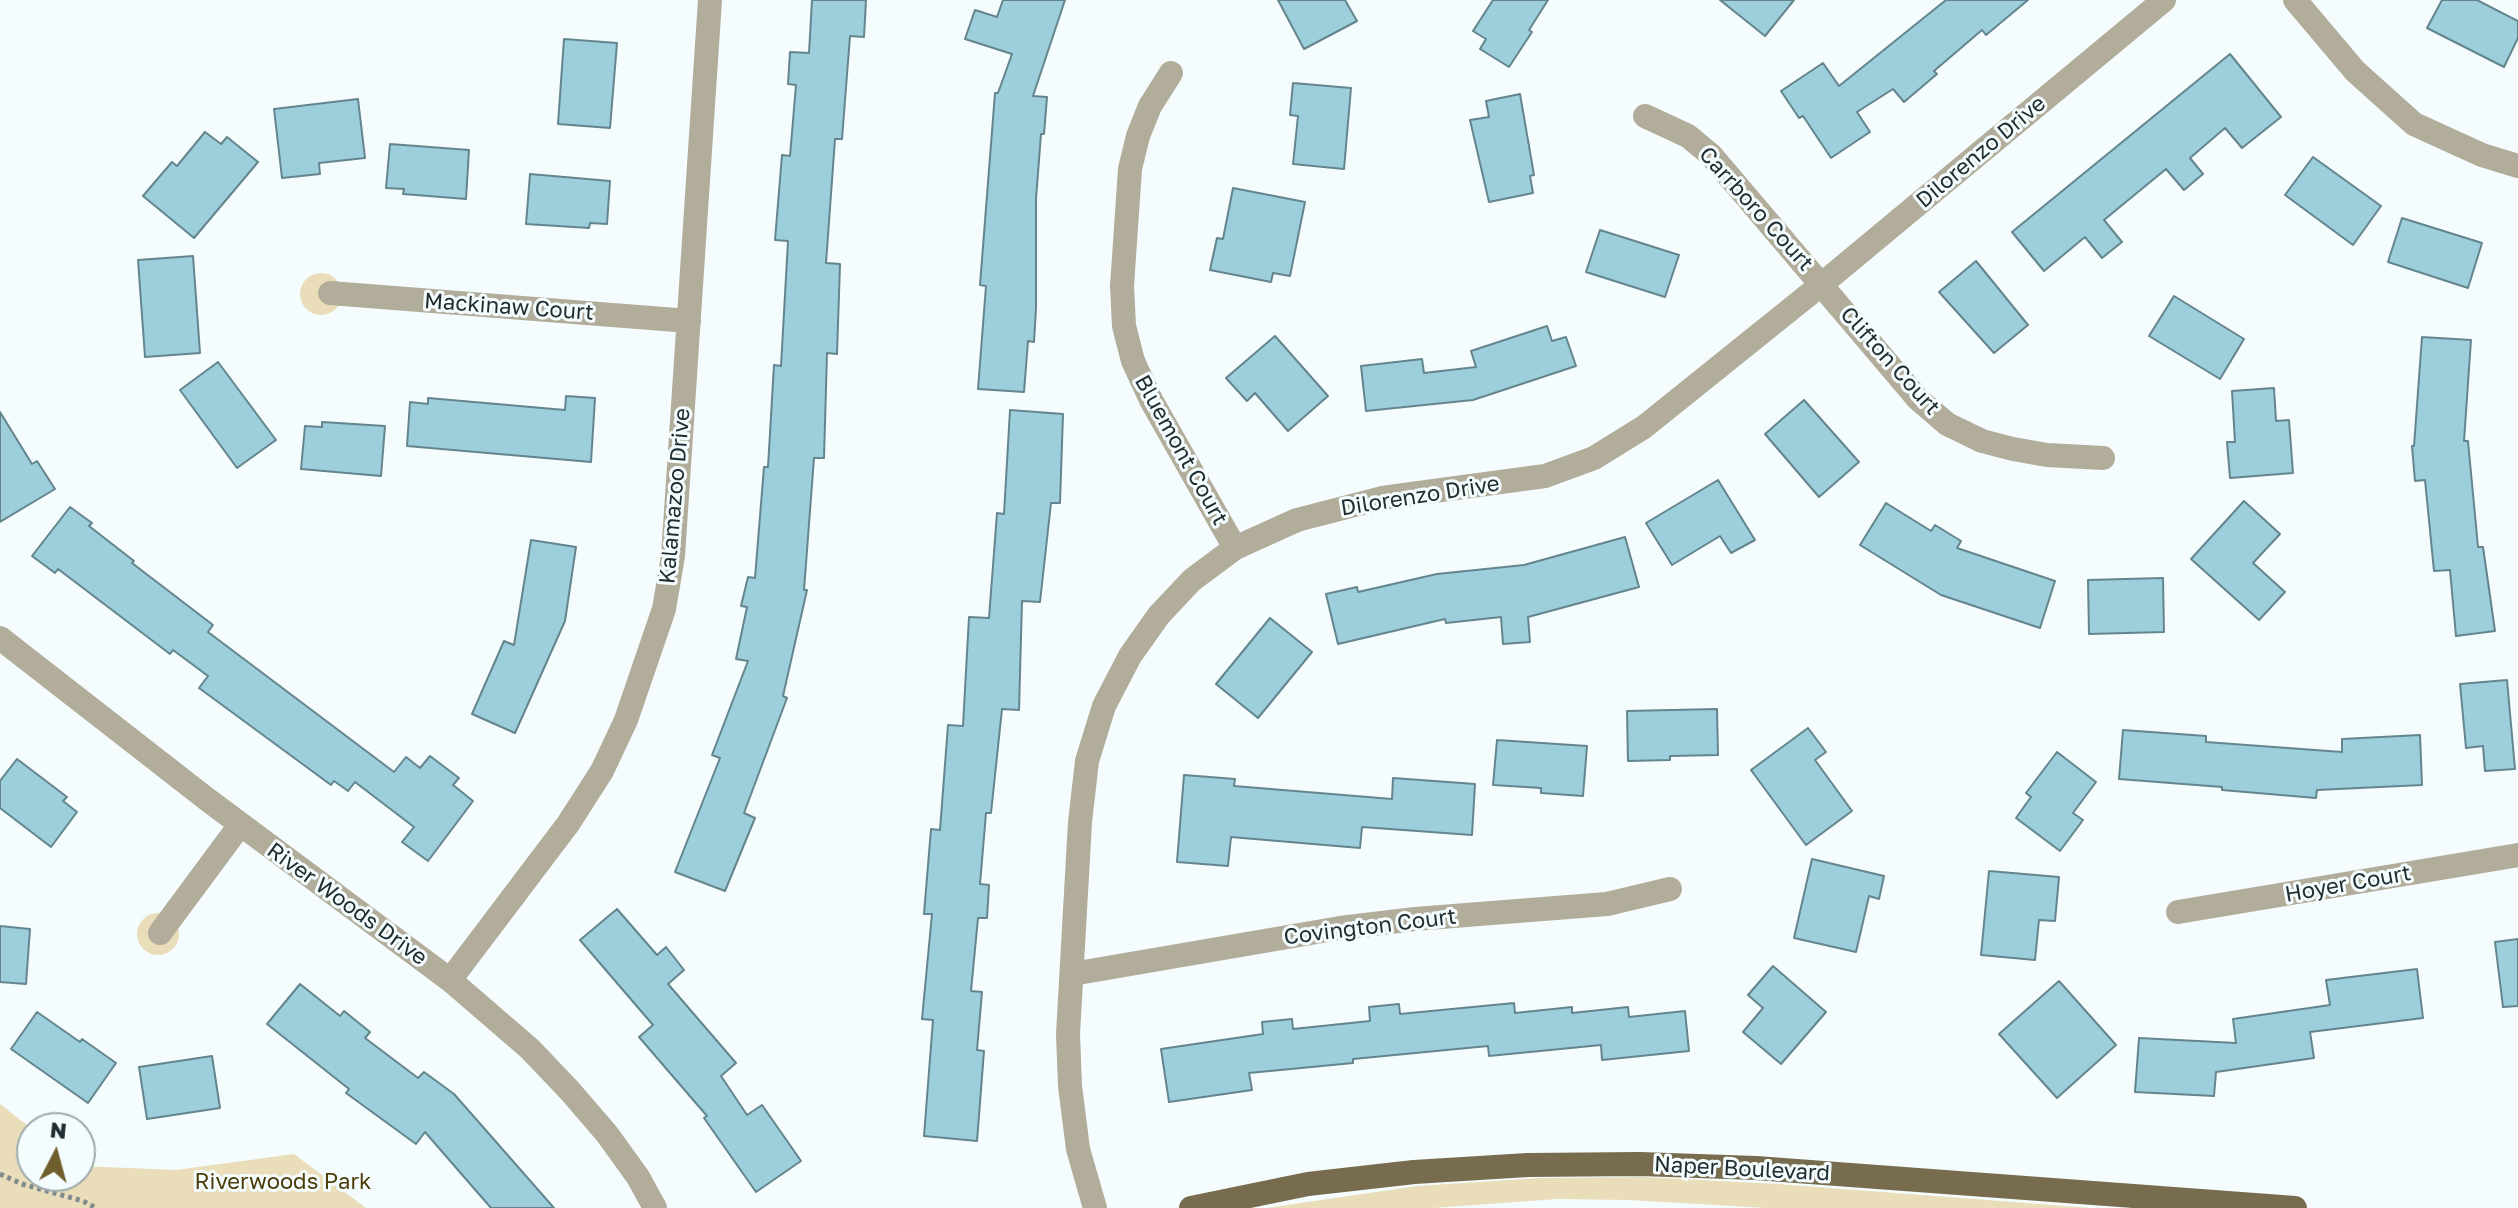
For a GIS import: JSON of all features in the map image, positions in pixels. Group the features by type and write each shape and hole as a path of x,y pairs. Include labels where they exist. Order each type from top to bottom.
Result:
{"main road":[{"name":"Naper Boulevard","path":"1191,1208 1308,1184 1414,1172 1528,1165 1640,1164 1756,1168 2295,1208"}],"street":[{"name":"Kalamazoo Drive","path":"450,980 568,824 602,771 626,720 664,609 673,556 710,0"},
{"name":"Dilorenzo Drive","path":"1095,1208 1078,1149 1070,1086 1068,1034 1080,822 1087,761 1104,706 1130,656 1159,615 1192,580 1235,548 1297,520 1382,498 1545,476 1594,458 1644,427 1822,284 2164,0"},
{"path":"2295,0 2355,71 2414,124 2482,155 2518,166"},
{"name":"Bluemont Court","path":"1171,73 1150,106 1130,169 1122,286 1124,326 1133,361 1151,400 1235,548"},
{"name":"Carrboro Court","path":"1645,116 1688,136 1711,155 1822,284"},
{"name":"Clifton Court","path":"1822,284 1918,399 1947,424 1982,441 2013,449 2047,455 2103,458"},
{"name":"Mackinaw Court","path":"330,293 689,321"},
{"name":"River Woods Drive","path":"0,638 240,825 450,980 530,1049 615,1145 655,1208"},
{"path":"160,933 240,825"},
{"name":"Hoyer Court","path":"2178,912 2518,855"},
{"name":"Covington Court","path":"1072,974 1340,928 1607,904 1670,889"}],"path":[{"path":"0,1174 96,1208"}],"green space":[{"path":"321,273 336,279 342,294 336,309 321,315 306,309 300,294 306,279"},
{"path":"158,913 173,919 179,934 173,949 158,955 143,949 137,934 143,919"},
{"name":"Riverwoods Park","path":"0,1104 16,1116 16,1192 96,1192 96,1167 176,1170 294,1154 366,1208 0,1208"},
{"path":"1644,1177 2092,1208 1767,1208 1557,1199 1433,1208 1266,1208 1417,1186 1538,1178"}],"building":[{"path":"812,0 866,0 864,37 850,36 842,139 835,139 826,263 840,264 837,354 827,353 824,458 814,458 804,590 807,590 783,696 787,698 744,813 755,818 725,891 675,872 720,758 712,755 748,661 736,659 747,607 741,606 748,577 755,578 764,467 768,467 774,365 781,366 788,241 775,240 782,155 790,156 796,85 788,84 790,52 809,53"},
{"path":"1003,0 1065,0 1033,96 1047,97 1036,199 1034,342 1028,341 1024,392 978,389 986,286 980,285 995,93 998,93 1012,54 965,39 975,10 997,17"},
{"path":"1278,0 1345,0 1357,21 1304,49"},
{"path":"1493,0 1548,0 1509,67 1480,49 1486,39 1473,31"},
{"path":"1720,0 1794,0 1765,36"},
{"path":"1946,0 2028,0 1986,35 1982,30 1934,71 1937,74 1904,102 1893,89 1857,112 1870,132 1831,158 1803,116 1799,118 1781,91 1823,63 1839,86"},
{"path":"2442,0 2477,0 2518,21 2518,38 2504,67 2427,28"},
{"path":"564,39 617,43 610,128 558,124"},
{"path":"2230,54 2281,117 2242,148 2225,128 2190,158 2203,174 2184,190 2166,169 2104,220 2122,242 2102,258 2085,237 2044,271 2012,232"},
{"path":"1293,83 1351,88 1344,169 1293,164 1298,116 1290,115"},
{"path":"1520,94 1534,175 1530,176 1533,193 1489,202 1470,120 1489,117 1486,101"},
{"path":"358,99 365,158 319,163 320,174 282,178 274,109"},
{"path":"205,132 221,144 227,137 258,162 194,238 143,196 172,162 177,166"},
{"path":"390,144 469,150 466,199 403,194 404,189 386,188"},
{"path":"2313,157 2381,206 2353,245 2285,195"},
{"path":"530,174 610,181 607,224 590,223 589,228 526,224"},
{"path":"1233,188 1305,202 1290,276 1273,273 1271,282 1210,270 1217,238 1223,239"},
{"path":"2402,218 2482,243 2468,288 2388,262"},
{"path":"1600,230 1679,255 1665,297 1586,272"},
{"path":"193,256 200,353 145,357 138,260"},
{"path":"1976,261 2028,325 1994,353 1939,292"},
{"path":"2174,296 2244,339 2220,379 2149,336"},
{"path":"1547,326 1552,341 1566,337 1576,366 1473,400 1366,411 1361,366 1422,359 1424,373 1476,367 1471,351"},
{"path":"1275,336 1328,396 1288,431 1255,393 1247,401 1226,378"},
{"path":"2422,337 2471,340 2464,441 2468,441 2478,547 2483,547 2495,631 2456,636 2450,570 2434,571 2425,480 2415,481 2412,446"},
{"path":"218,362 276,440 237,468 180,390"},
{"path":"2274,388 2276,421 2289,420 2293,473 2230,478 2227,442 2235,442 2232,391"},
{"path":"566,396 595,398 591,462 407,446 410,402 428,404 428,398 565,410"},
{"path":"1804,400 1859,462 1819,497 1765,434"},
{"path":"1010,410 1063,414 1060,503 1051,503 1040,602 1022,601 1019,710 1002,709 991,813 986,813 980,884 989,885 987,918 978,918 971,991 982,992 977,1050 984,1051 977,1141 924,1136 933,1020 922,1019 932,914 924,914 931,829 940,830 948,725 963,726 969,617 989,618 997,513 1004,514"},
{"path":"0,412 32,464 37,461 55,489 0,522"},
{"path":"322,422 385,426 381,476 301,469 305,426 322,427"},
{"path":"1718,480 1755,540 1731,553 1720,536 1672,565 1646,523"},
{"path":"2244,501 2280,534 2253,563 2285,592 2259,620 2191,559"},
{"path":"1886,503 1931,531 1935,525 1961,541 1957,548 2055,581 2040,628 1941,595 1860,545"},
{"path":"70,507 92,523 89,526 134,561 132,563 213,625 208,632 394,772 406,757 420,768 430,756 459,778 453,785 473,801 428,861 402,842 414,827 355,782 348,791 334,781 331,785 199,688 208,676 173,650 170,654 58,569 55,573 32,556"},
{"path":"1625,537 1639,587 1528,617 1530,642 1503,644 1501,617 1446,623 1445,619 1338,644 1326,594 1357,587 1358,592 1437,574 1524,565"},
{"path":"531,540 576,547 565,621 515,733 472,714 504,641 514,645"},
{"path":"2163,578 2164,632 2089,634 2088,580"},
{"path":"1270,618 1312,652 1258,718 1216,684"},
{"path":"2507,680 2515,769 2485,771 2483,746 2466,748 2460,684"},
{"path":"1717,709 1718,755 1628,761 1627,711"},
{"path":"1808,728 1826,752 1815,760 1852,811 1806,845 1751,770"},
{"path":"2123,730 2206,736 2206,742 2342,752 2342,739 2420,735 2422,785 2317,790 2316,798 2119,779"},
{"path":"1497,740 1587,746 1583,796 1541,793 1541,788 1493,785"},
{"path":"2057,752 2096,782 2073,813 2083,820 2060,851 2016,818 2031,797 2026,793"},
{"path":"17,759 67,797 63,801 77,812 51,847 0,808 0,781"},
{"path":"1184,775 1235,779 1234,786 1392,799 1393,778 1475,784 1472,835 1362,827 1360,848 1231,837 1228,866 1177,862"},
{"path":"1812,859 1884,876 1879,899 1869,896 1856,952 1794,938"},
{"path":"1989,871 2059,877 2055,921 2039,920 2035,960 1981,955"},
{"path":"617,909 657,955 666,947 684,970 668,984 736,1063 721,1076 747,1115 762,1105 801,1161 756,1192 704,1118 707,1116 639,1037 653,1025 580,940"},
{"path":"0,926 30,929 26,984 0,982"},
{"path":"2518,939 2518,1006 2503,1007 2495,942"},
{"path":"1773,966 1826,1012 1781,1064 1743,1032 1763,1008 1748,995"},
{"path":"2417,969 2423,1018 2310,1032 2314,1058 2216,1072 2214,1096 2135,1092 2139,1038 2236,1043 2233,1019 2330,1005 2326,980"},
{"path":"2059,981 2116,1045 2057,1098 1999,1034"},
{"path":"300,984 340,1016 344,1011 370,1032 365,1038 418,1078 424,1072 454,1094 554,1208 491,1208 425,1132 416,1144 346,1093 349,1089 267,1024"},
{"path":"1514,1003 1515,1013 1572,1007 1572,1013 1628,1007 1629,1017 1685,1011 1689,1051 1602,1060 1601,1045 1489,1056 1488,1046 1353,1059 1353,1063 1249,1073 1252,1090 1169,1102 1161,1049 1263,1034 1262,1022 1292,1019 1293,1029 1370,1021 1369,1007 1399,1004 1400,1014"},
{"path":"37,1012 116,1063 88,1103 11,1049"},
{"path":"212,1056 220,1108 147,1119 139,1067"}]}
